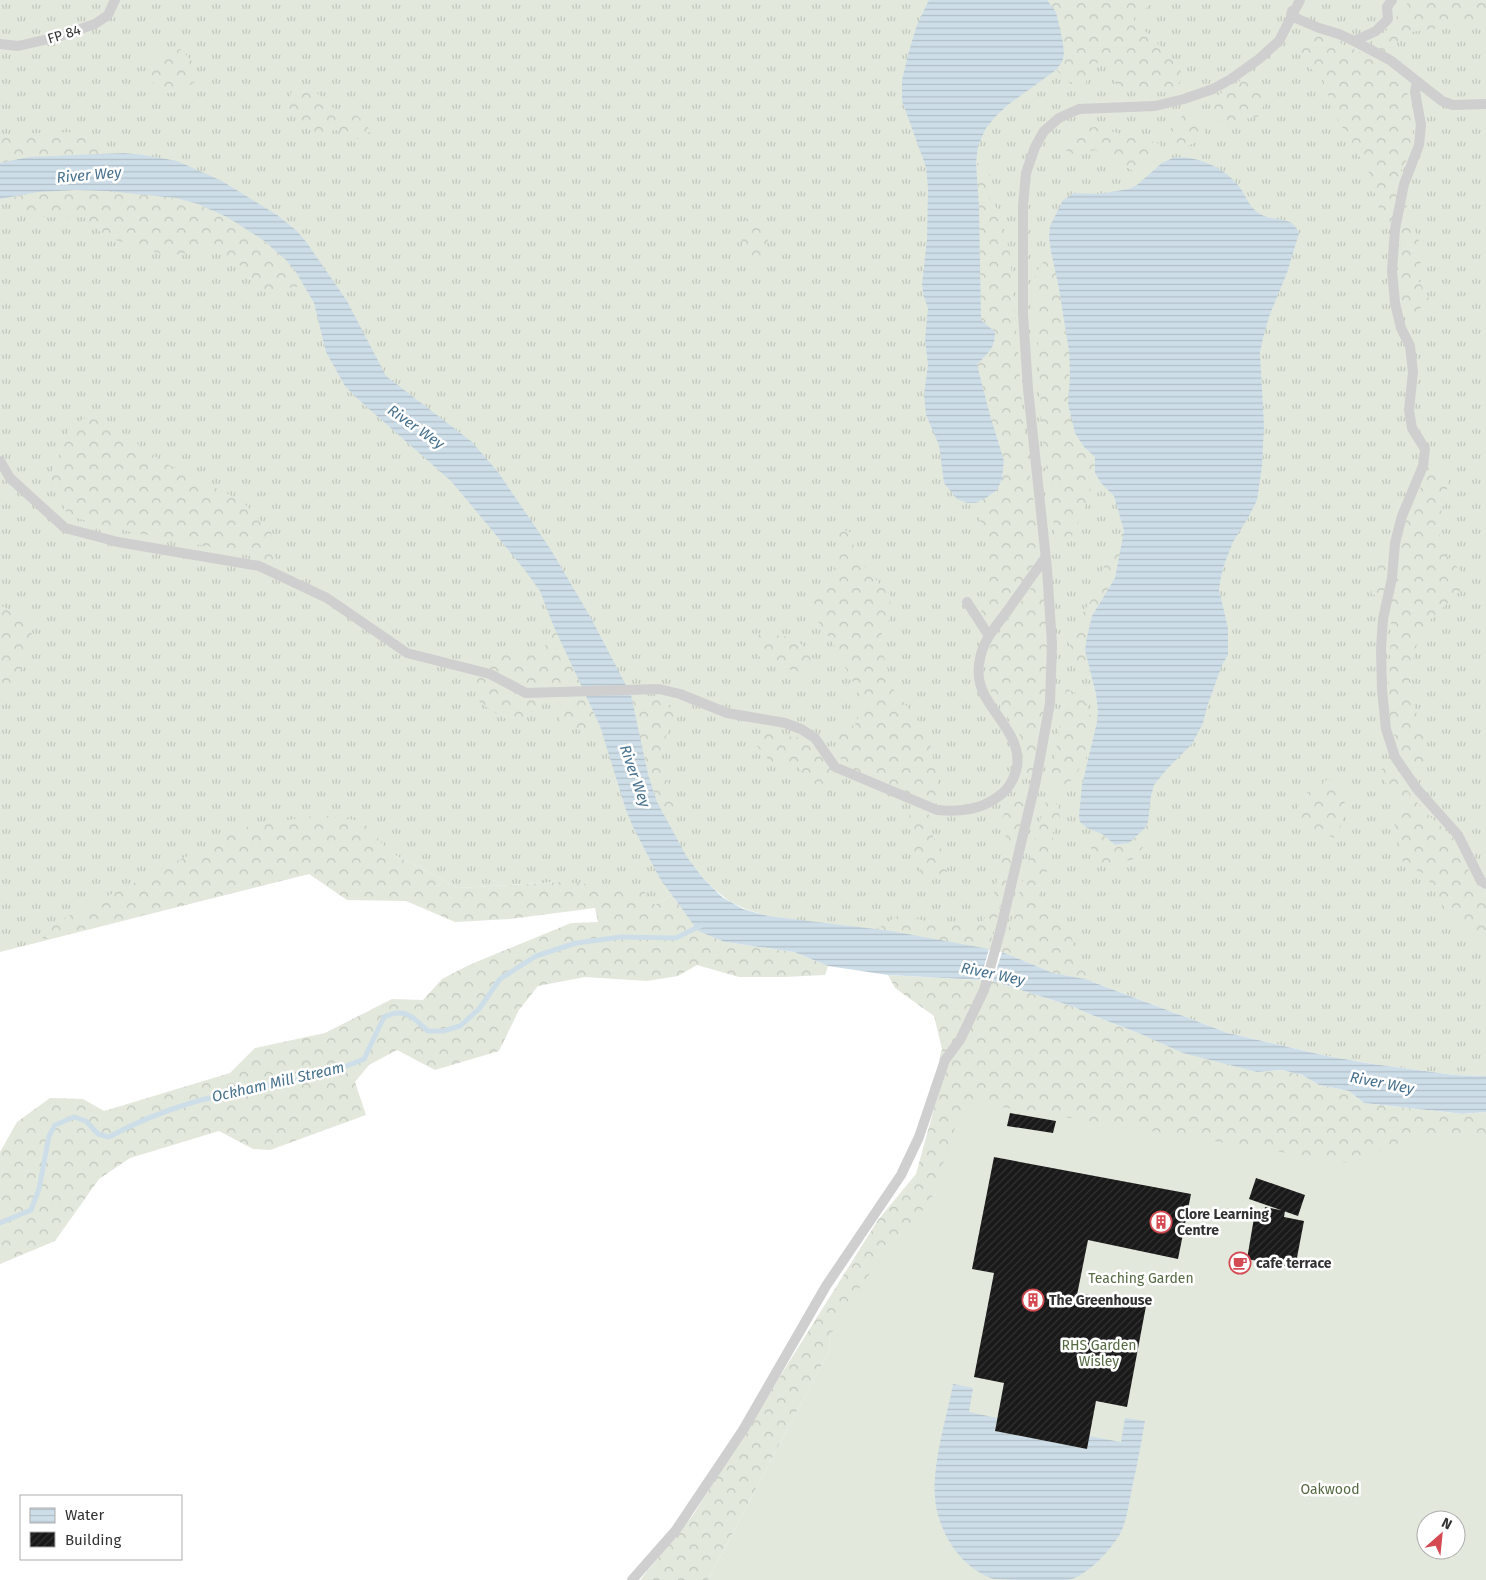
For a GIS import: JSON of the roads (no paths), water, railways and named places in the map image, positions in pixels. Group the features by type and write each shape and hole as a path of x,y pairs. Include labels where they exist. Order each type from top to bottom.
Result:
{"lane":[{"name":"FP 84","path":"0,44 18,46 57,37 95,24 108,14 115,0"},
{"path":"1292,16 1293,0"},
{"path":"632,1580 676,1530 743,1430 826,1286 901,1175 919,1137 945,1060 960,1040 984,990 1000,932 1036,780 1050,703 1052,644 1046,557 1028,389 1023,314 1023,206 1026,174 1035,146 1044,131 1059,118 1079,109 1155,106 1213,89 1259,59 1279,41 1300,0"},
{"path":"1354,41 1376,31 1388,19 1387,7 1392,0"},
{"path":"1292,16 1319,28 1339,34 1390,60 1442,100 1453,105 1486,104"},
{"path":"1417,81 1415,92 1421,126 1419,145 1404,184 1395,229 1392,271 1395,303 1401,328 1410,346 1413,372 1409,410 1412,428 1425,450 1423,466 1402,516 1395,542 1392,578 1383,619 1381,649 1382,690 1386,729 1395,757 1418,789 1458,835 1481,881 1486,884"},
{"path":"0,460 10,478 65,528 118,542 259,566 327,598 408,653 490,674 526,693 658,689 680,694 727,712 785,723 815,738 835,767 937,810 954,812 989,804 1002,794 1013,781 1018,764 1017,753 1001,718 985,696 979,679 980,658 988,636 1046,557"},
{"path":"967,602 988,636"}],"water":[{"path":"929,0 1047,0 1056,12 1063,43 1064,55 1062,62 1056,70 1009,104 996,116 986,128 978,146 976,163 979,206 981,320 995,332 995,338 992,347 977,365 1004,461 1002,479 997,490 975,503 967,503 957,499 944,483 939,445 926,415 924,394 928,365 925,339 928,308 922,285 927,239 928,188 926,167 902,101 902,80 917,25"},
{"name":"River Wey","path":"124,153 177,161 222,181 277,215 297,231 347,301 386,376 472,442 498,472 551,550 591,618 631,695 648,774 657,802 687,857 702,877 722,897 743,909 768,916 891,931 989,949 980,980 888,975 828,966 794,952 725,942 698,931 659,877 633,827 600,726 554,627 540,591 452,482 345,386 326,352 314,303 296,272 286,260 263,240 227,217 198,204 176,198 76,190 38,192 0,199 0,163 29,157"},
{"path":"1175,157 1192,158 1224,172 1237,184 1256,211 1266,217 1292,223 1299,233 1287,273 1270,314 1260,353 1264,425 1262,467 1257,500 1233,542 1221,577 1219,590 1228,628 1228,655 1222,665 1203,723 1192,744 1154,785 1148,822 1145,828 1129,843 1115,845 1104,835 1087,828 1080,822 1079,816 1082,785 1098,711 1096,694 1085,650 1087,637 1092,616 1115,578 1124,531 1114,496 1101,483 1095,473 1095,457 1084,447 1075,433 1068,404 1069,351 1049,238 1050,226 1063,200 1074,193 1098,194 1129,189 1137,185 1162,163"},
{"name":"River Wey","path":"1002,952 1053,973 1085,979 1228,1033 1327,1056 1373,1064 1455,1075 1486,1076 1486,1112 1463,1114 1364,1103 1349,1091 1319,1085 1302,1075 1282,1070 1257,1072 1183,1053 1074,1007 993,981"},
{"path":"953,1384 973,1388 969,1412 997,1418 995,1431 1087,1449 1089,1436 1121,1442 1125,1418 1145,1421 1128,1511 1123,1527 1117,1539 1091,1568 1068,1580 993,1579 973,1568 951,1545 938,1515 935,1500 935,1484 939,1450"}],"waterway":[{"name":"Ockham Mill Stream","path":"0,1223 31,1210 39,1189 49,1136 55,1125 74,1117 86,1121 98,1134 109,1137 150,1117 194,1102 323,1074 364,1059 384,1017 392,1014 403,1013 408,1015 428,1031 443,1031 460,1026 479,1009 500,979 536,956 576,943 621,937 676,938 702,925"}],"place":[{"name":"Clore Learning Centre","path":"1161,1222"},
{"name":"cafe terrace","path":"1240,1263"},
{"name":"The Greenhouse","path":"1033,1300"}],"park label":[{"name":"Teaching Garden","path":"1141,1278"},
{"name":"RHS Garden Wisley","path":"1099,1354"},
{"name":"Oakwood","path":"1330,1489"}]}
